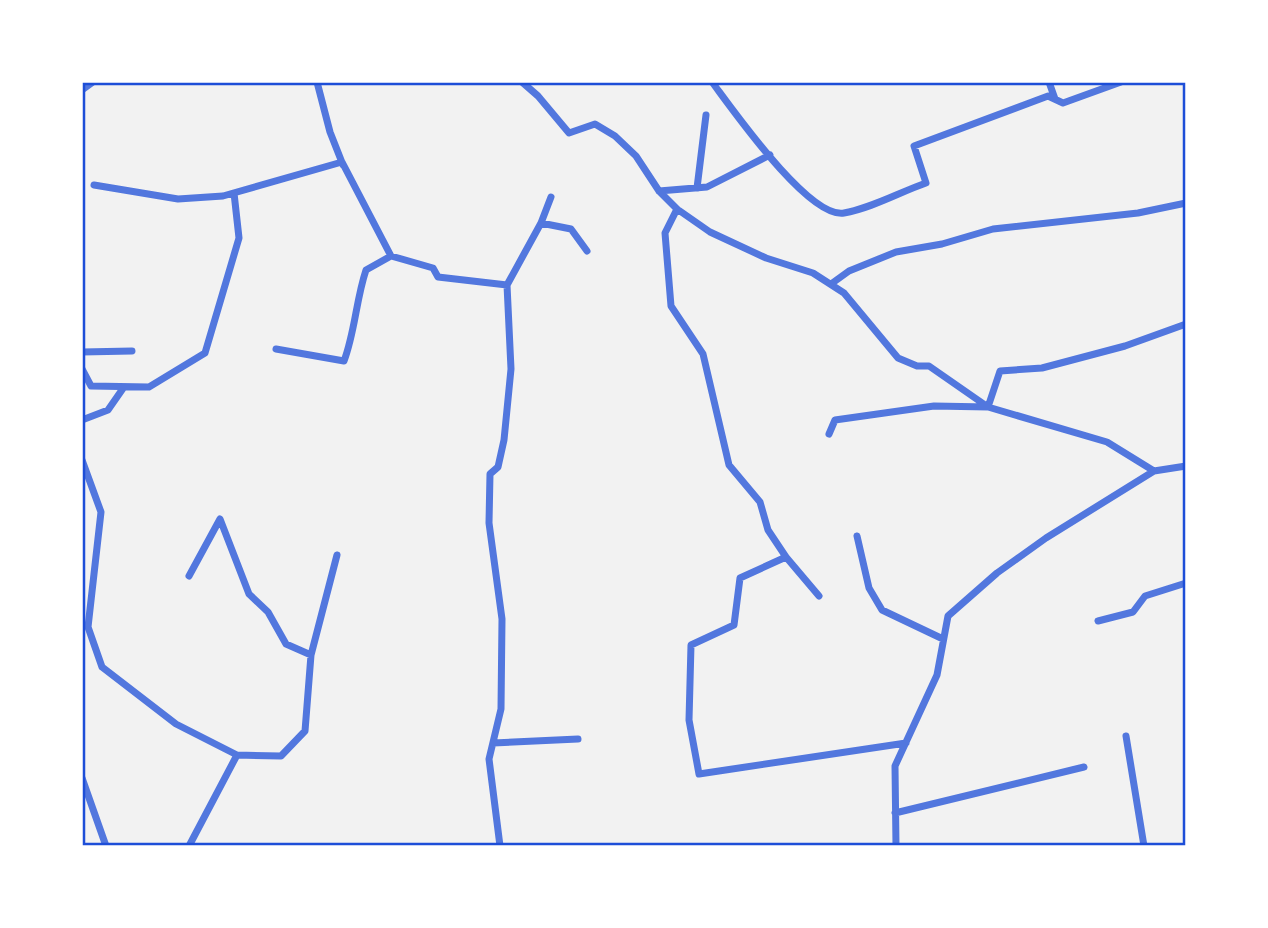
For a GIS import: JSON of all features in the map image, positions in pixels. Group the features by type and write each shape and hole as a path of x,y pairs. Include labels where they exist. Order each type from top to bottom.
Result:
{"street":[{"path":"82,90 93,82"},
{"path":"317,82 330,132 344,165 391,256"},
{"path":"522,82 538,96 569,133 595,124 615,135 636,156 659,191 677,209 710,232 766,258 813,273 831,284 844,293 898,358 917,366 929,366 988,407"},
{"path":"712,82 770,155 817,204 842,213 926,183 914,146 1048,96 1063,103 1121,82"},
{"path":"1049,82 1055,99"},
{"path":"697,188 706,115"},
{"path":"659,191 707,187 770,155"},
{"path":"94,185 178,199 234,193 342,162 344,165"},
{"path":"82,369 91,386 149,387 205,353 239,238 234,193"},
{"path":"500,846 489,759 501,709 502,619 489,523 489,474 498,467 509,400 511,369 507,285 541,223 551,197"},
{"path":"831,284 849,271 896,252 942,244 993,229 1138,213 1186,204"},
{"path":"677,209 665,233 671,306 703,354 729,465 760,502 768,530 818,596"},
{"path":"541,223 571,229 587,251"},
{"path":"276,348 344,362 351,341 356,299 366,270 391,256 433,268 438,277 507,285"},
{"path":"988,407 1000,371 1042,368 1125,346 1186,324"},
{"path":"82,352 132,351"},
{"path":"82,419 108,410 124,387"},
{"path":"830,434 835,420 934,406 988,407 1107,442 1154,471"},
{"path":"82,460 101,512 88,627 102,667 176,724 237,755 281,755 304,732 311,655 337,555"},
{"path":"896,846 895,766 937,675 947,616 997,573 1046,538 1154,471 1186,466"},
{"path":"189,576 220,519 249,594 268,612 286,644 311,655"},
{"path":"857,536 869,588 881,610 943,639"},
{"path":"786,557 740,578 734,625 691,645 689,720 699,774 906,743"},
{"path":"1098,621 1133,612 1145,596 1186,583"},
{"path":"1126,736 1144,846"},
{"path":"493,743 578,740"},
{"path":"189,846 237,755"},
{"path":"895,813 1084,767"},
{"path":"82,778 106,846"}]}
